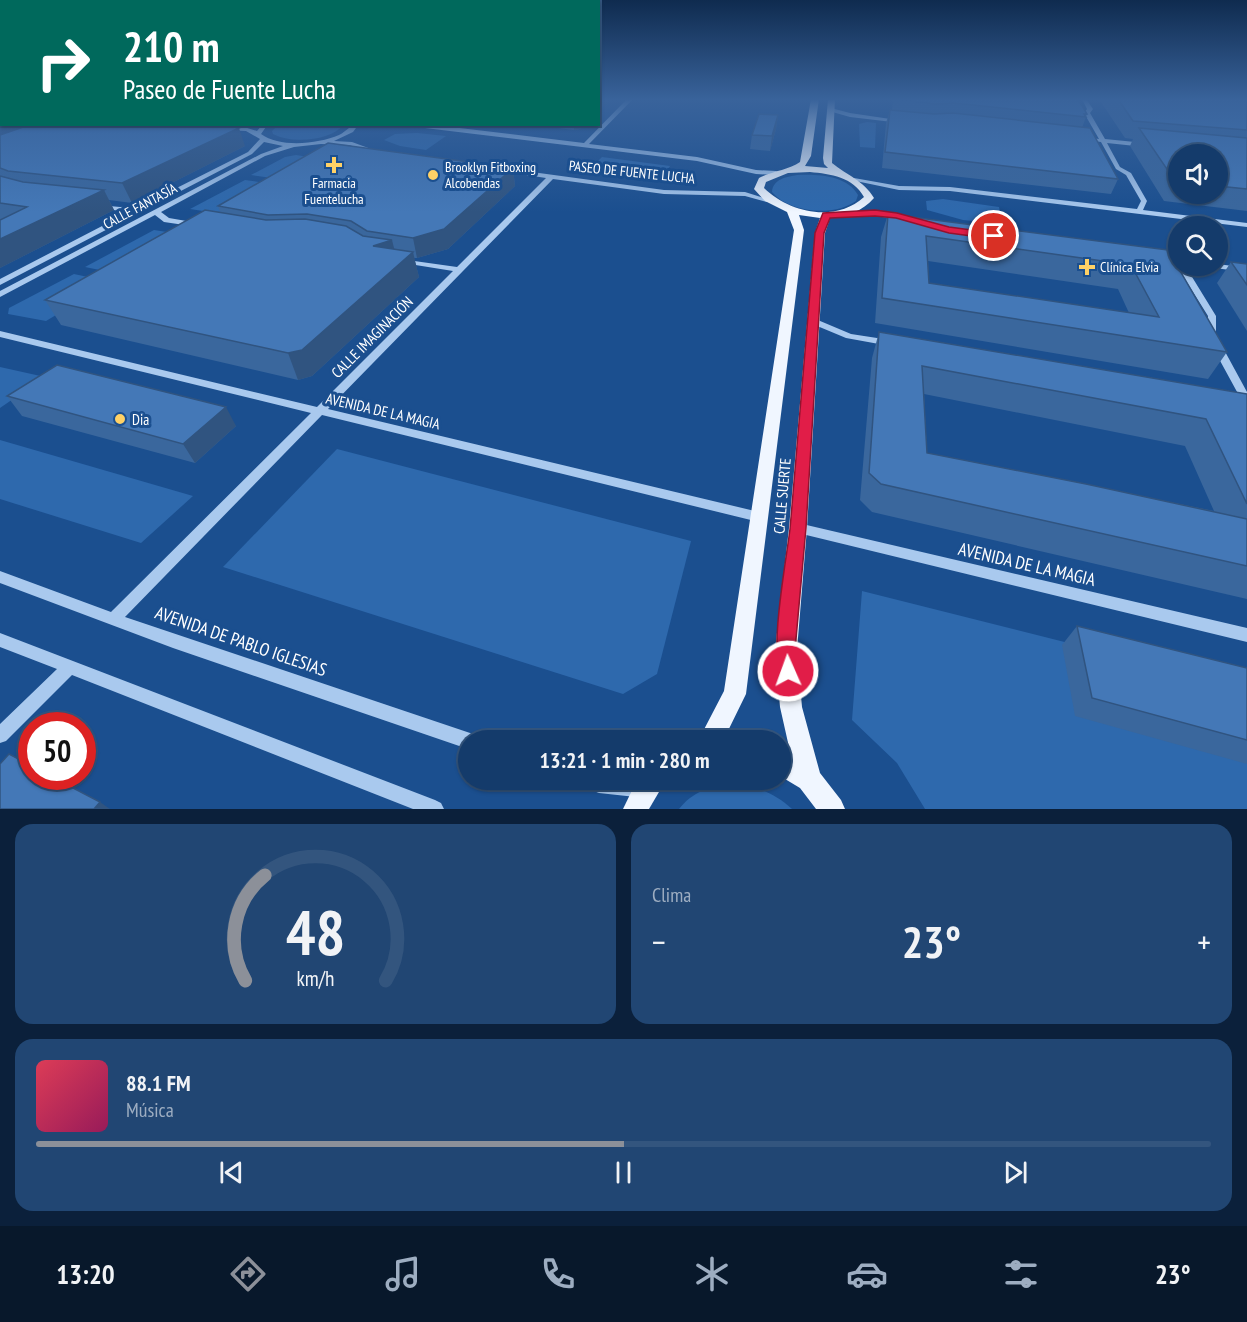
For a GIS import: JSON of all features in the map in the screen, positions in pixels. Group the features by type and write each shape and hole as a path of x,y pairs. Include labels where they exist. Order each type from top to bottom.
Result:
{"main road":[{"path":"796,169 804,163 807,156 810,137"},
{"path":"830,137 828,164 841,175"},
{"path":"796,169 841,175 854,180 866,189 869,198 862,207 846,213 826,215 792,211 767,200 759,189 762,180 776,173 796,169"},
{"name":"CALLE SUERTE","path":"716,730 735,694 799,230 792,211"},
{"name":"CALLE SUERTE","path":"809,779 791,707 786,650 798,528 820,233 826,215"},
{"path":"791,768 809,779 832,809"}],"street":[{"path":"260,137 293,145 318,142 350,143 390,155"},
{"name":"CALLE FANTASÍA","path":"0,282 250,153 260,137"},
{"path":"318,142 334,137"},
{"name":"PASEO DE FUENTE LUCHA","path":"515,137 697,159 756,172 776,173"},
{"path":"585,145 593,137"},
{"path":"1101,137 1118,168 1129,174 1144,201 1139,212"},
{"path":"1079,138 1155,146"},
{"name":"CALLE FANTASÍA","path":"0,294 263,155 293,145"},
{"name":"PASEO DE FUENTE LUCHA","path":"490,169 664,192 745,194 767,200"},
{"name":"CALLE IMAGINACIÓN","path":"113,619 551,177"},
{"path":"854,180 899,188 950,189 1247,225"},
{"path":"91,204 120,209 142,208"},
{"path":"156,212 168,220 207,227"},
{"path":"846,213 875,213 907,218"},
{"path":"1168,260 1155,258 1168,265"},
{"path":"392,259 459,270"},
{"path":"1228,268 1247,270"},
{"path":"1187,276 1212,316 1211,335 1244,402"},
{"path":"813,321 849,336 907,346"},
{"name":"AVENIDA DE LA MAGIA","path":"0,334 759,517"},
{"name":"AVENIDA DE LA MAGIA","path":"798,528 1247,635"},
{"name":"AVENIDA DE PABLO IGLESIAS","path":"0,577 113,619 458,737"},
{"path":"0,640 435,809"},
{"path":"0,735 70,667"},
{"path":"630,790 645,793"}],"shaded area":[{"path":"280,137 324,137 300,140"},
{"path":"390,137 445,137 426,150 400,146 384,140"},
{"path":"860,137 875,137 875,148 860,147"},
{"path":"296,155 322,159 286,180 251,175 285,157"},
{"path":"602,157 670,166 661,179 590,169"},
{"path":"797,175 831,177 847,183 858,195 856,201 847,206 824,211 789,205 772,192 773,188 777,181"},
{"path":"245,180 279,185 229,215 190,209"},
{"path":"943,199 999,207 1002,224 963,220 927,210 926,201"},
{"path":"154,230 193,236 124,275 85,267"},
{"path":"74,274 111,282 46,321 8,314 9,308"},
{"path":"0,367 45,377 0,408"},
{"path":"0,440 193,496 141,543 0,499"},
{"path":"337,449 691,541 657,674 623,694 223,567"},
{"path":"862,591 1247,688 1247,809 925,809 897,763 852,720"},
{"path":"705,790 760,790 778,798 792,809 679,809 696,794"}],"building":[{"path":"0,137 220,137 122,183 8,171 0,168"},
{"path":"887,137 1095,137 1118,179 885,152"},
{"path":"1145,137 1247,138 1247,189 1228,187 1228,144 1168,144 1168,171"},
{"path":"328,143 513,168 444,229 413,238 367,231 351,221 307,214 268,215 218,206"},
{"path":"0,176 23,182 104,190 0,239 0,220 27,207 0,203"},
{"path":"205,210 266,220 305,219 346,226 363,236 392,240 373,246 413,252 302,350 288,353 45,300"},
{"path":"888,214 1168,250 1168,276 1183,276 1227,352 882,298","holes":["926,236 1131,265 1159,317 929,283"]},
{"path":"1231,262 1247,264 1247,285"},
{"path":"879,332 1247,394 1247,504 1206,419 922,366 927,453 1247,519 1247,566 881,484 869,473"},
{"path":"57,365 226,407 183,444 7,396"},
{"path":"1077,626 1247,668 1247,740 1092,698"},
{"path":"9,754 18,759 18,790 77,790 100,802 94,809 0,809 0,764"}],"place":[{"name":"Farmacia Fuentelucha","path":"334,165"},
{"name":"Brooklyn Fitboxing Alcobendas","path":"433,175"},
{"name":"Clínica Elvia","path":"1087,267"},
{"name":"Dia","path":"120,419"}],"route":[{"path":"788,671 786,650 798,528 820,233 826,215 875,213 897,216 949,230 994,236"}]}
